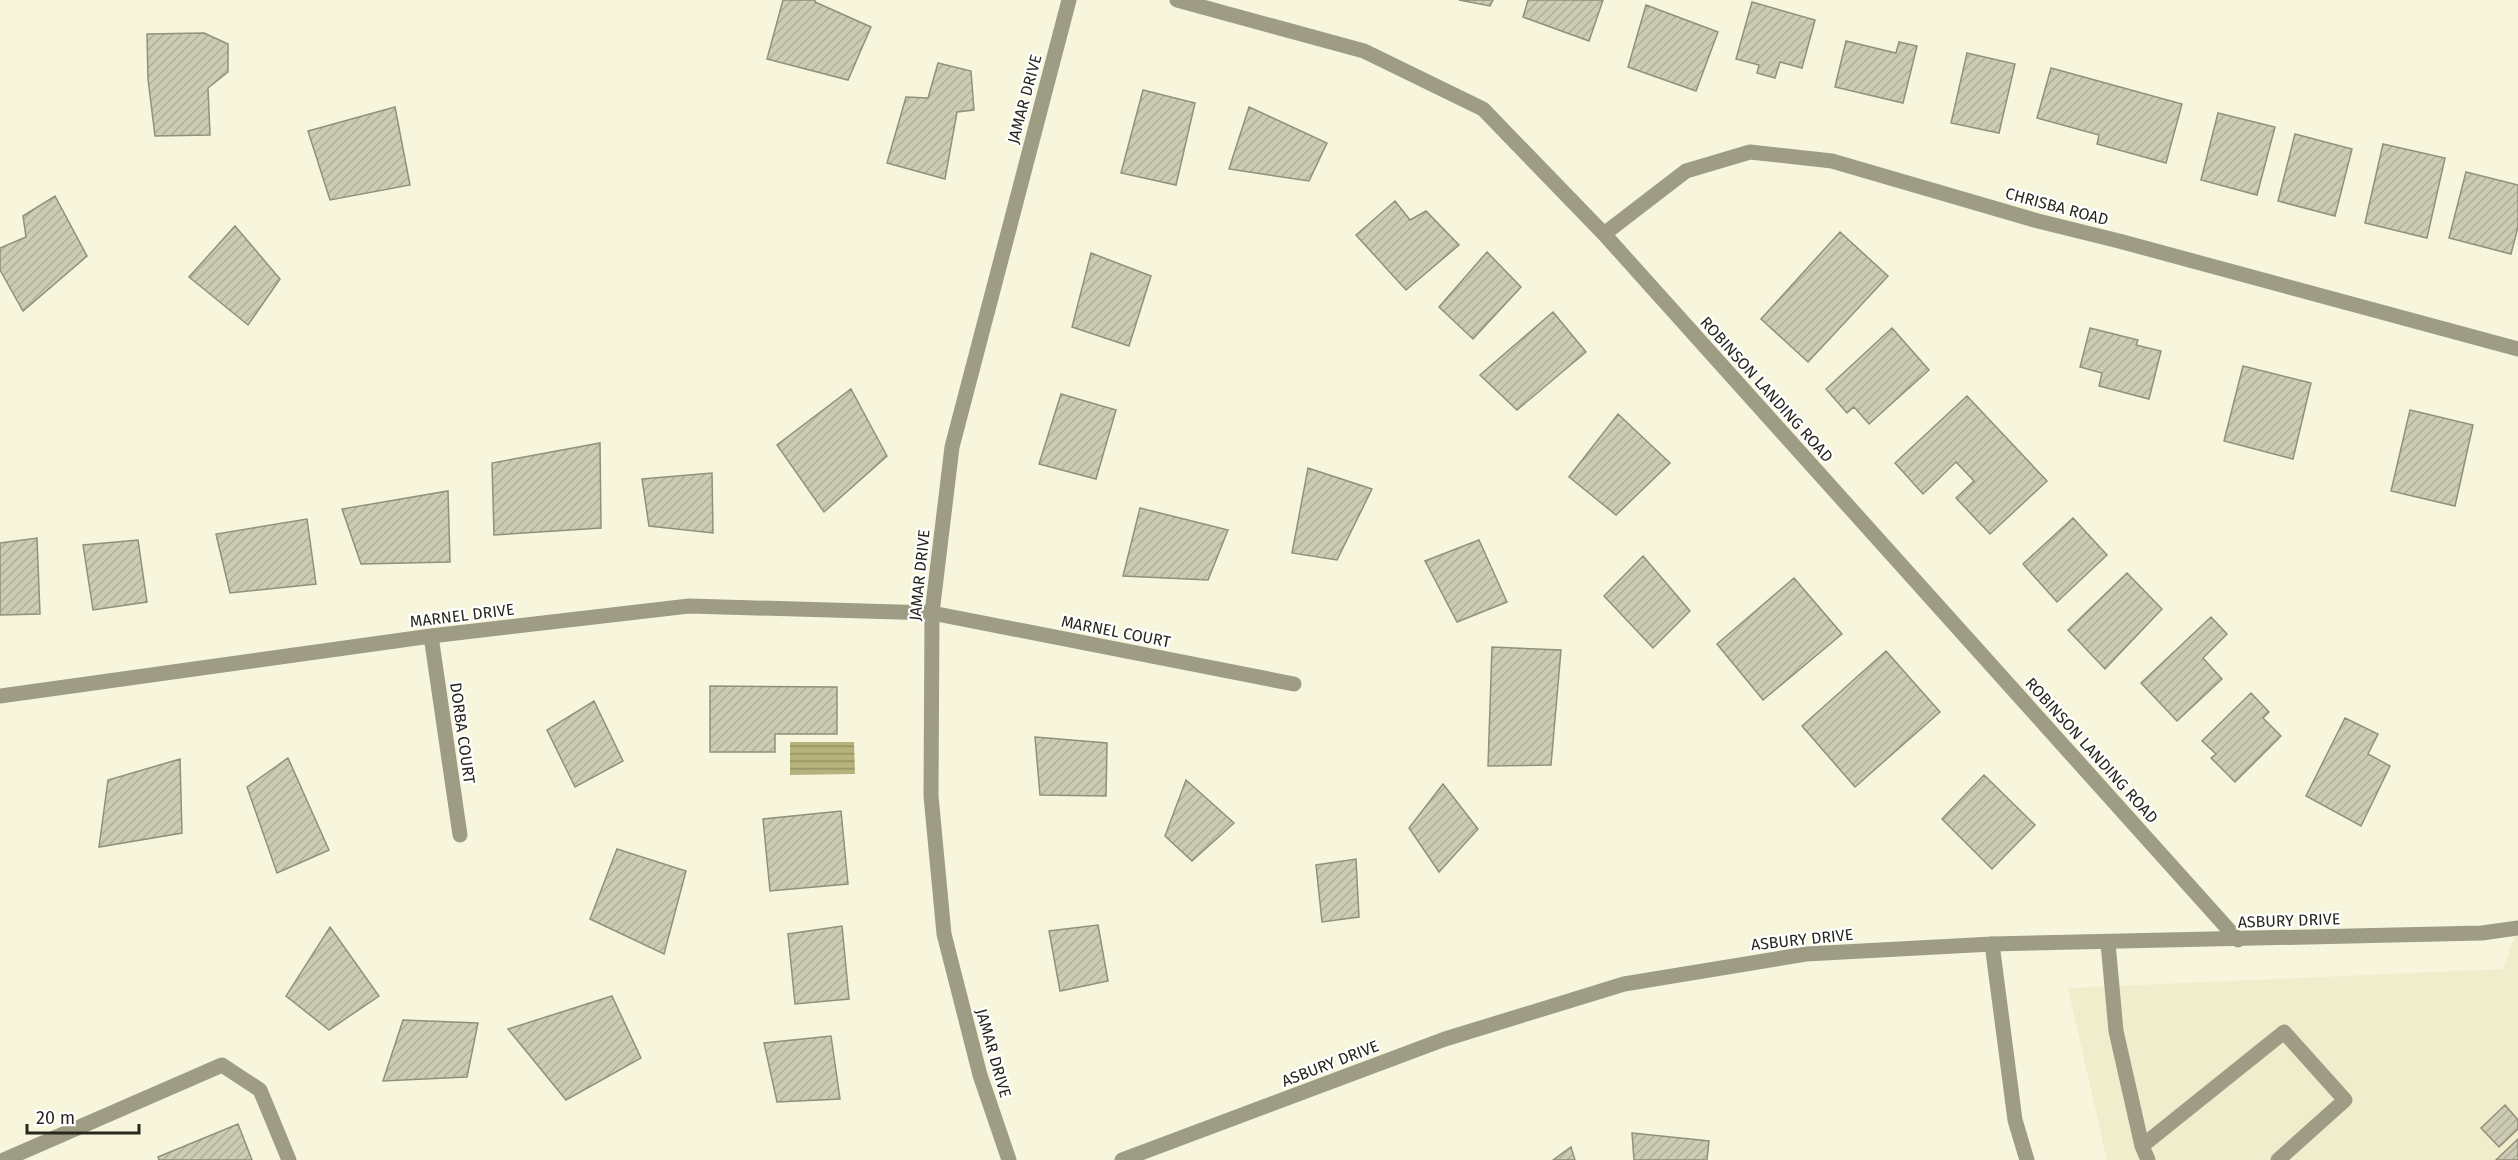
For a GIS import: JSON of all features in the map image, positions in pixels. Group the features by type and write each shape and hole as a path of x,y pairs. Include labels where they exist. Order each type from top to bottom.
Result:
{"street":[{"name":"JAMAR DRIVE","path":"1009,1160 980,1075 944,934 931,796 932,613 952,447 1069,0"},
{"name":"ROBINSON LANDING ROAD","path":"1177,0 1364,51 1483,109 1604,234 2238,940"},
{"name":"CHRISBA ROAD","path":"1604,234 1686,171 1750,152 1832,161 2038,221 2518,349"},
{"name":"MARNEL DRIVE","path":"0,696 430,636 689,606 932,613"},
{"name":"MARNEL COURT","path":"932,613 1294,684"},
{"name":"DORBA COURT","path":"430,636 460,835"},
{"name":"ASBURY DRIVE","path":"1122,1160 1445,1039 1624,984 1806,954 1992,944 2482,933 2518,928"},
{"path":"2108,943 2116,1031 2145,1153 2284,1032 2345,1100 2278,1160"},
{"path":"1992,944 2014,1120 2027,1160"},
{"path":"4,1160 222,1065 260,1090 289,1160"}],"shaded area":[{"path":"790,742 854,742 855,774 790,775"},
{"path":"2518,927 2518,1160 2107,1160 2068,988 2503,969"}],"building":[{"path":"783,0 815,0 815,2 871,27 848,80 767,59"},
{"path":"1459,0 1493,0 1490,6"},
{"path":"1528,0 1603,0 1589,41 1523,17"},
{"path":"1752,2 1815,20 1802,68 1780,62 1775,78 1757,73 1759,65 1736,59"},
{"path":"1646,5 1718,32 1696,91 1628,67"},
{"path":"204,33 228,44 228,72 208,88 210,135 155,136 148,79 147,34"},
{"path":"1846,41 1896,53 1899,42 1917,46 1903,103 1835,87"},
{"path":"1967,53 2015,64 1999,133 1951,123"},
{"path":"938,63 971,71 974,110 957,112 945,179 887,163 906,97 928,98"},
{"path":"2051,68 2182,104 2166,163 2097,144 2099,135 2037,118"},
{"path":"1143,90 1195,103 1176,185 1121,173"},
{"path":"395,107 410,185 330,200 308,131"},
{"path":"1249,107 1327,143 1309,181 1229,169"},
{"path":"2218,113 2275,127 2257,195 2201,180"},
{"path":"2295,134 2352,149 2335,216 2278,201"},
{"path":"2383,144 2445,158 2427,238 2365,223"},
{"path":"2466,172 2518,185 2518,227 2511,254 2449,238"},
{"path":"55,196 87,256 23,311 0,270 0,248 26,237 23,216"},
{"path":"1395,201 1410,220 1426,211 1459,245 1406,290 1356,235"},
{"path":"235,226 280,279 248,325 189,277"},
{"path":"1840,232 1888,276 1808,362 1761,319"},
{"path":"1487,252 1521,287 1473,339 1439,307"},
{"path":"1091,253 1151,276 1129,346 1072,327"},
{"path":"1553,312 1586,352 1517,410 1480,375"},
{"path":"1892,328 1929,370 1869,424 1854,407 1847,413 1826,389"},
{"path":"2090,328 2138,340 2136,345 2161,351 2149,399 2099,386 2102,373 2080,367"},
{"path":"2243,366 2311,383 2293,459 2224,441"},
{"path":"851,389 887,456 824,512 777,445"},
{"path":"1061,394 1116,410 1096,479 1039,464"},
{"path":"1967,396 2047,481 1990,534 1956,498 1974,481 1956,462 1923,494 1895,463"},
{"path":"2410,410 2473,425 2455,506 2391,491"},
{"path":"1618,414 1670,463 1616,515 1569,477"},
{"path":"600,443 601,528 494,535 492,463"},
{"path":"1308,468 1372,489 1337,560 1292,553"},
{"path":"712,473 713,533 649,526 642,479"},
{"path":"448,491 450,562 361,564 342,509"},
{"path":"1140,508 1228,530 1208,580 1123,576"},
{"path":"2073,518 2107,555 2057,602 2023,564"},
{"path":"307,519 316,584 230,593 216,534"},
{"path":"37,538 40,614 0,615 0,543"},
{"path":"138,540 147,602 93,610 83,545"},
{"path":"1479,540 1507,602 1457,622 1425,561"},
{"path":"1643,556 1690,611 1653,648 1604,596"},
{"path":"2127,573 2162,609 2105,669 2068,630"},
{"path":"1794,578 1842,634 1763,700 1717,644"},
{"path":"2211,617 2227,634 2203,658 2222,679 2177,721 2141,683"},
{"path":"1492,647 1561,650 1551,765 1488,766"},
{"path":"1886,651 1940,712 1855,787 1802,726"},
{"path":"710,686 837,687 837,734 775,734 775,752 710,752"},
{"path":"2251,693 2269,712 2263,718 2281,736 2235,782 2211,758 2216,754 2202,741"},
{"path":"594,701 623,761 575,787 547,730"},
{"path":"2345,718 2378,734 2368,754 2390,766 2361,826 2306,796"},
{"path":"1035,737 1107,743 1106,796 1040,795"},
{"path":"288,758 329,850 277,873 247,787"},
{"path":"180,759 182,833 99,847 108,780"},
{"path":"1984,775 2035,825 1992,869 1942,819"},
{"path":"1186,780 1234,823 1192,861 1165,836"},
{"path":"1443,784 1478,829 1439,872 1409,828"},
{"path":"841,811 848,884 770,891 763,819"},
{"path":"617,849 686,871 664,954 590,919"},
{"path":"1356,859 1359,917 1322,922 1316,865"},
{"path":"1098,925 1108,981 1060,991 1049,931"},
{"path":"842,926 849,999 795,1004 788,934"},
{"path":"330,927 379,996 329,1030 286,996"},
{"path":"612,996 641,1058 566,1100 508,1029"},
{"path":"403,1020 478,1023 467,1077 383,1081"},
{"path":"831,1036 840,1099 777,1102 764,1043"},
{"path":"2505,1105 2518,1120 2518,1129 2499,1147 2481,1128"},
{"path":"238,1124 252,1160 159,1160 158,1157"},
{"path":"1632,1133 1709,1141 1707,1160 1634,1160"},
{"path":"2518,1139 2518,1160 2496,1160"},
{"path":"1571,1147 1575,1160 1553,1160"}]}
